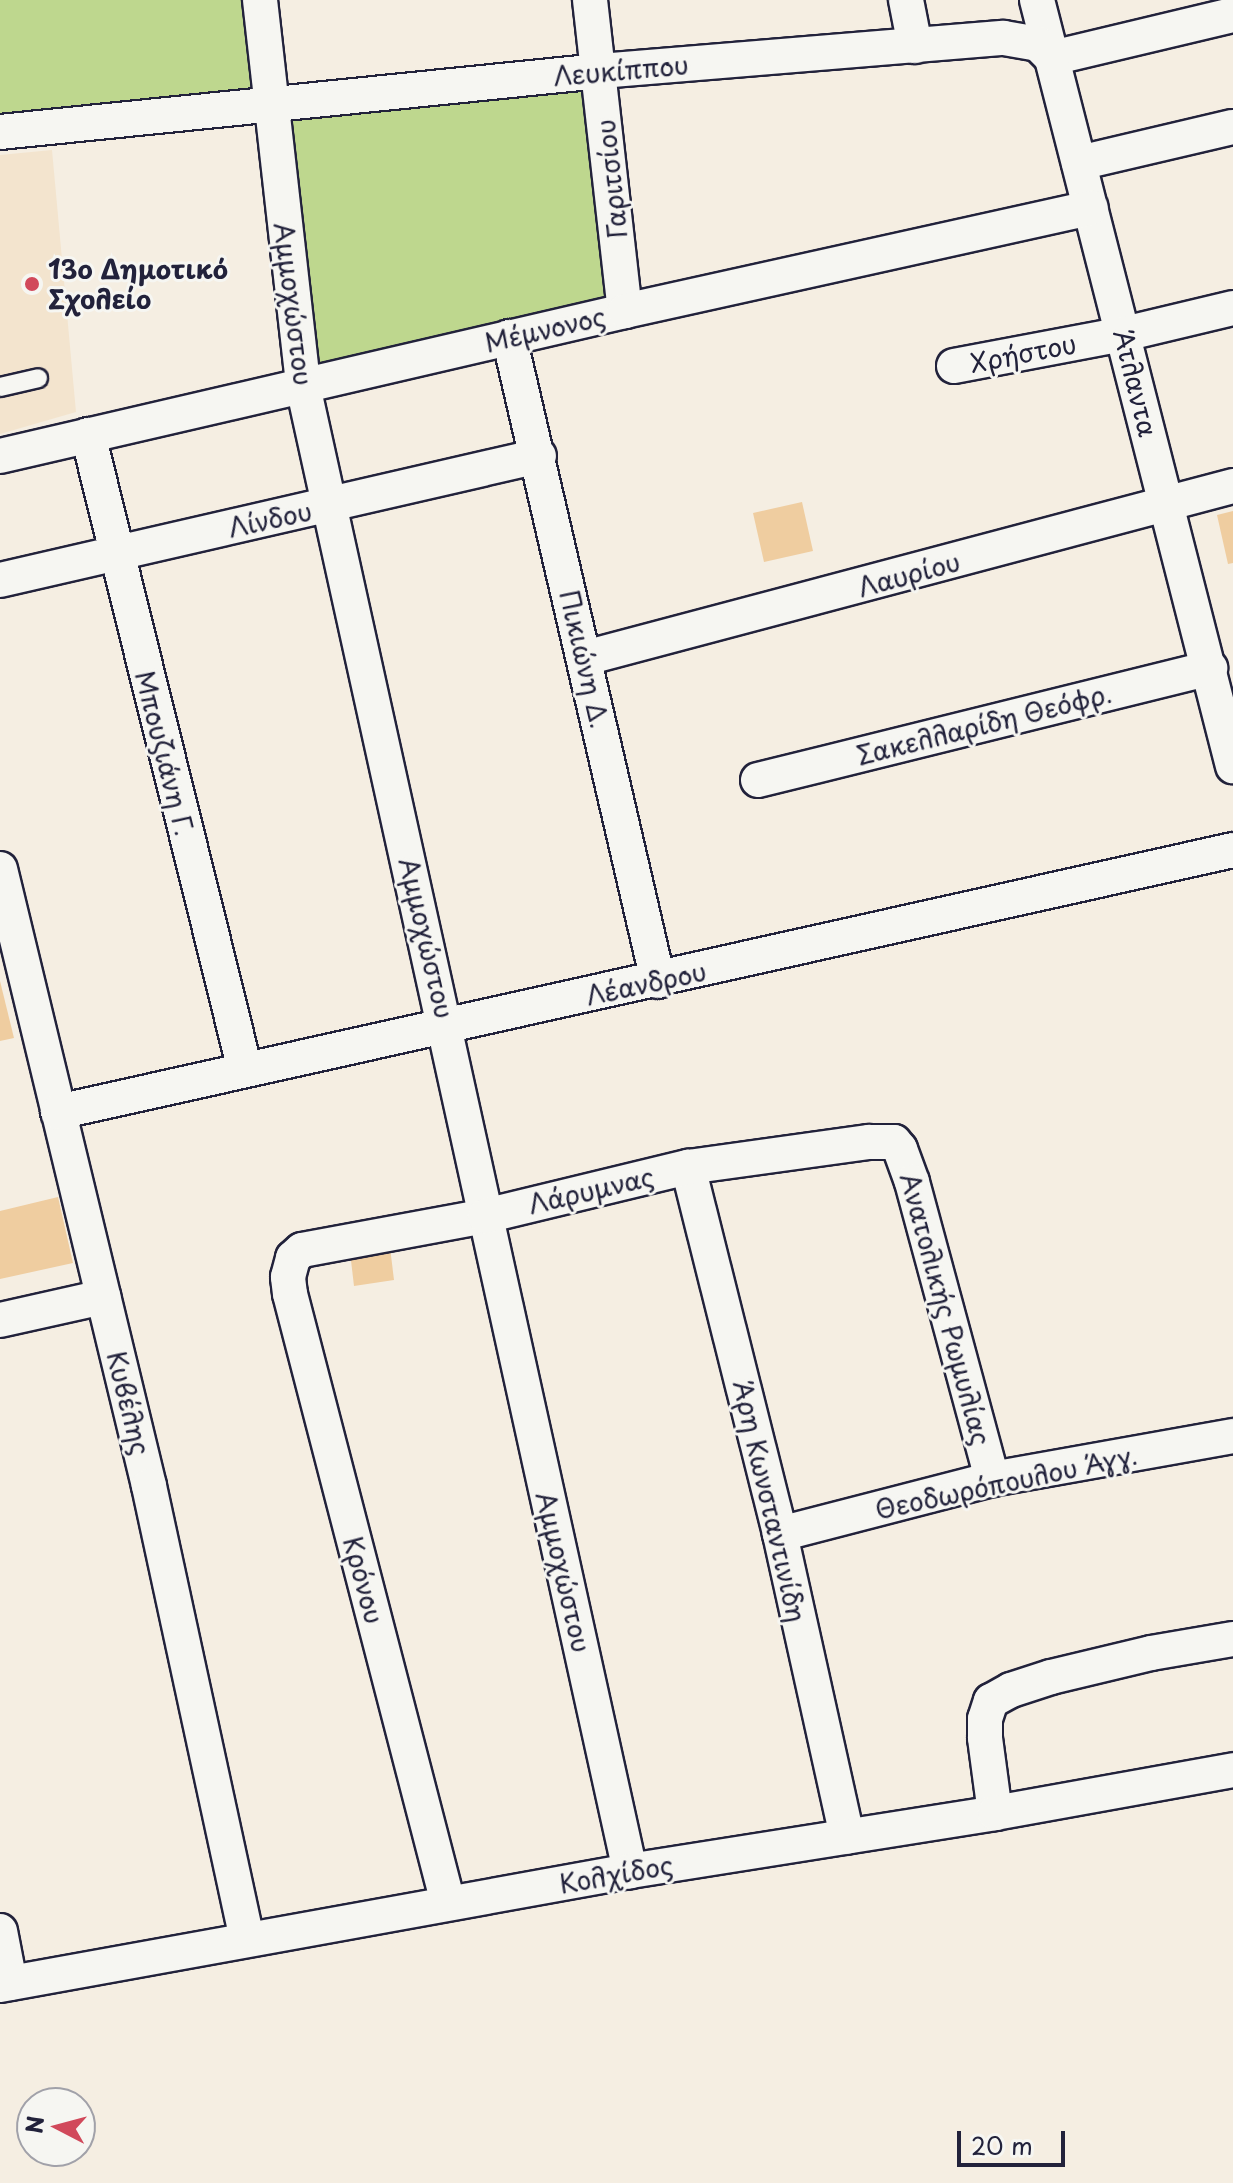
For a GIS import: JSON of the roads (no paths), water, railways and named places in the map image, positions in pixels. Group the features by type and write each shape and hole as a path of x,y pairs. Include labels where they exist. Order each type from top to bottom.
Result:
{"street":[{"name":"Αμμοχώστου","path":"260,0 303,386 447,1026 485,1216 630,1871"},
{"name":"Γαριτσίου","path":"590,0 625,311"},
{"path":"906,0 915,46"},
{"name":"Άτλαντα","path":"1037,0 1233,766"},
{"path":"1052,58 1233,15"},
{"name":"Λευκίππου","path":"0,132 600,71 915,46 1023,39 1038,44 1052,58"},
{"path":"1079,163 1233,127"},
{"name":"Μέμνονος","path":"0,456 509,337 1091,208"},
{"name":"Χρήστου","path":"954,366 1124,334 1233,308"},
{"name":"Πικιώνη Δ.","path":"509,337 539,456 658,981"},
{"name":"Μπουζιάνη Γ.","path":"88,435 114,553 245,1070"},
{"name":"Λίνδου","path":"0,580 539,456"},
{"name":"Λαυρίου","path":"585,658 1233,486"},
{"name":"Σακελλαρίδη Θεόφρ.","path":"758,780 1210,668"},
{"name":"Λέανδρου","path":"58,1112 658,981 1233,850"},
{"name":"Κυβέλης","path":"0,869 11,965 58,1112 103,1297 203,1724 247,1939"},
{"name":"Λάρυμνας","path":"293,1258 315,1245 485,1216 688,1167 869,1142 894,1142"},
{"name":"Ανατολικής Ρωμυλίας","path":"894,1142 900,1149 912,1182 992,1479"},
{"name":"Άρη Κωνσταντινίδη","path":"688,1167 780,1534 847,1837"},
{"name":"Κρόνου","path":"293,1258 288,1277 290,1294 448,1903"},
{"path":"0,1320 103,1297"},
{"name":"Θεοδωρόπουλου Άγγ.","path":"780,1534 992,1479 1233,1436"},
{"path":"995,1813 985,1738 985,1719 991,1701 1011,1690 1051,1677 1151,1653 1233,1639"},
{"name":"Κολχίδος","path":"5,1984 630,1871 995,1813 1233,1770"},
{"path":"0,1931 5,1984"}],"lane":[{"path":"0,387 38,378"}],"place":[{"name":"13ο Δημοτικό Σχολείο","path":"32,284"}]}
